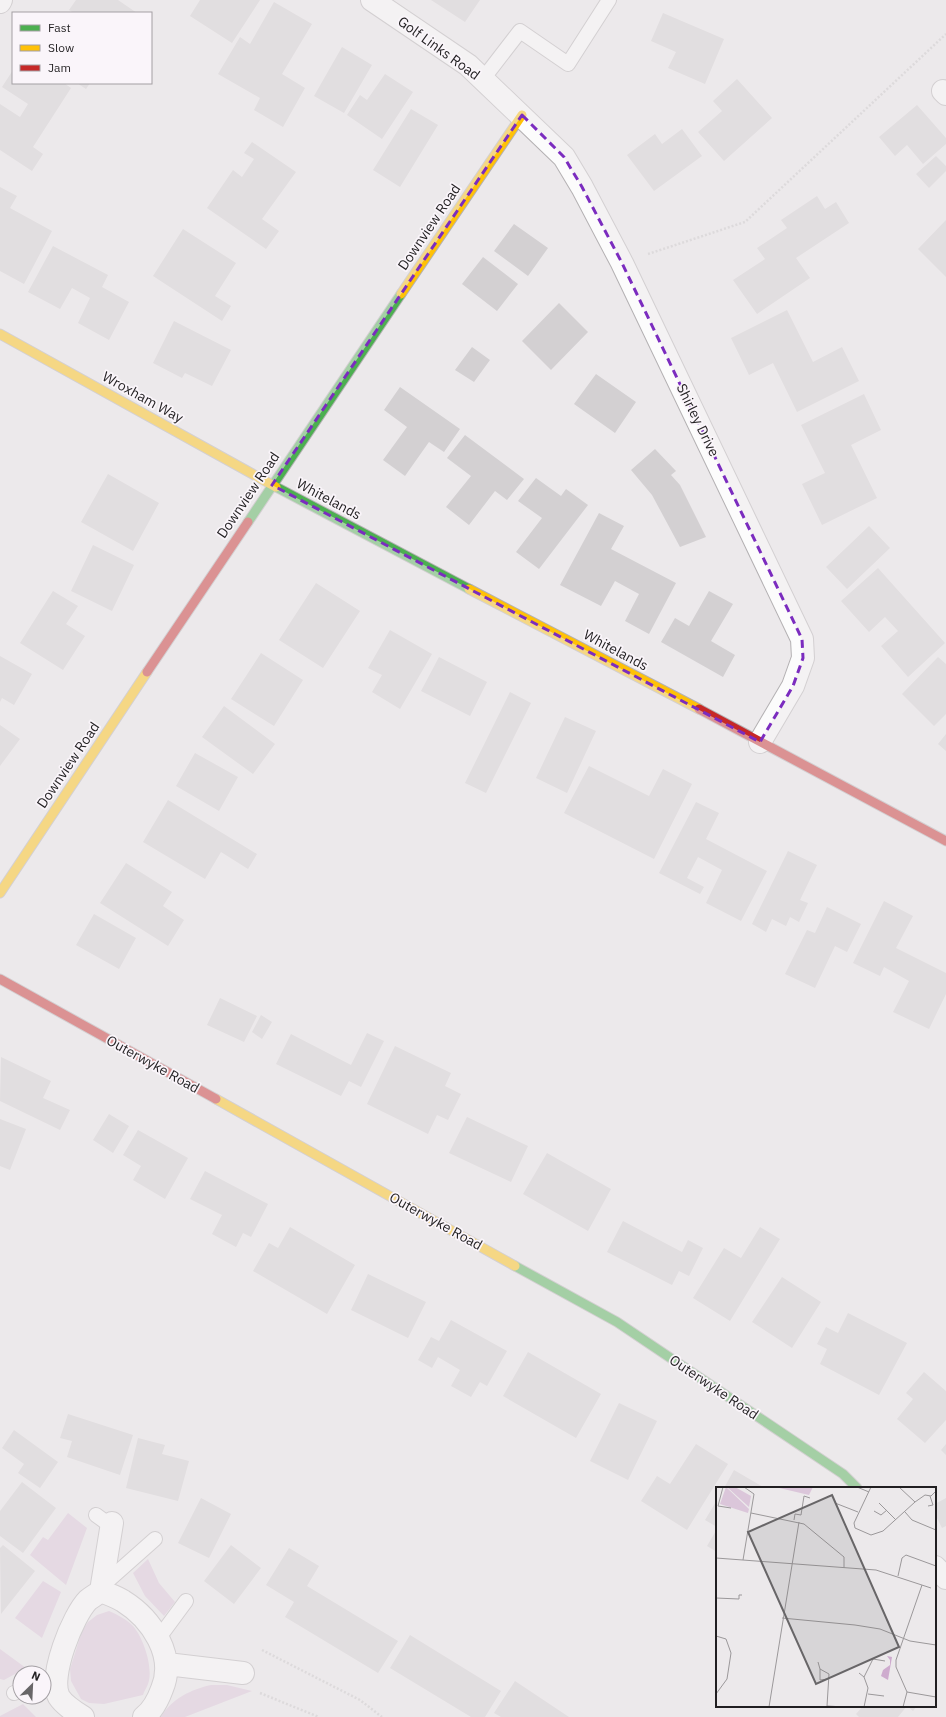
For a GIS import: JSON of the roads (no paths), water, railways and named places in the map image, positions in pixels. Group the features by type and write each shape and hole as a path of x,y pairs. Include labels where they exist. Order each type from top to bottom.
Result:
{"street":[{"name":"Golf Links Road","path":"372,0 468,65 522,115"},
{"name":"Shirley Drive","path":"522,115 564,157 582,187 622,263 802,639 803,658 793,686 760,742"},
{"name":"Downview Road","path":"0,893 272,485 522,115"},
{"name":"Wroxham Way","path":"0,334 272,485"},
{"name":"Whitelands","path":"272,485 946,841"},
{"name":"Outerwyke Road","path":"0,979 617,1322 843,1474 856,1487"},
{"path":"52,1676 58,1666 73,1624 88,1600 101,1588 106,1521"},
{"path":"936,1568 946,1578"},
{"path":"101,1588 123,1601 141,1615 164,1649 167,1664 164,1684 158,1700 150,1713 144,1717"},
{"path":"167,1664 242,1673"},
{"path":"52,1684 59,1697 69,1707 83,1717"}],"lane":[{"path":"483,79 520,31 568,64 609,0"},
{"path":"101,1588 156,1539"},
{"path":"158,1639 186,1601"}]}
